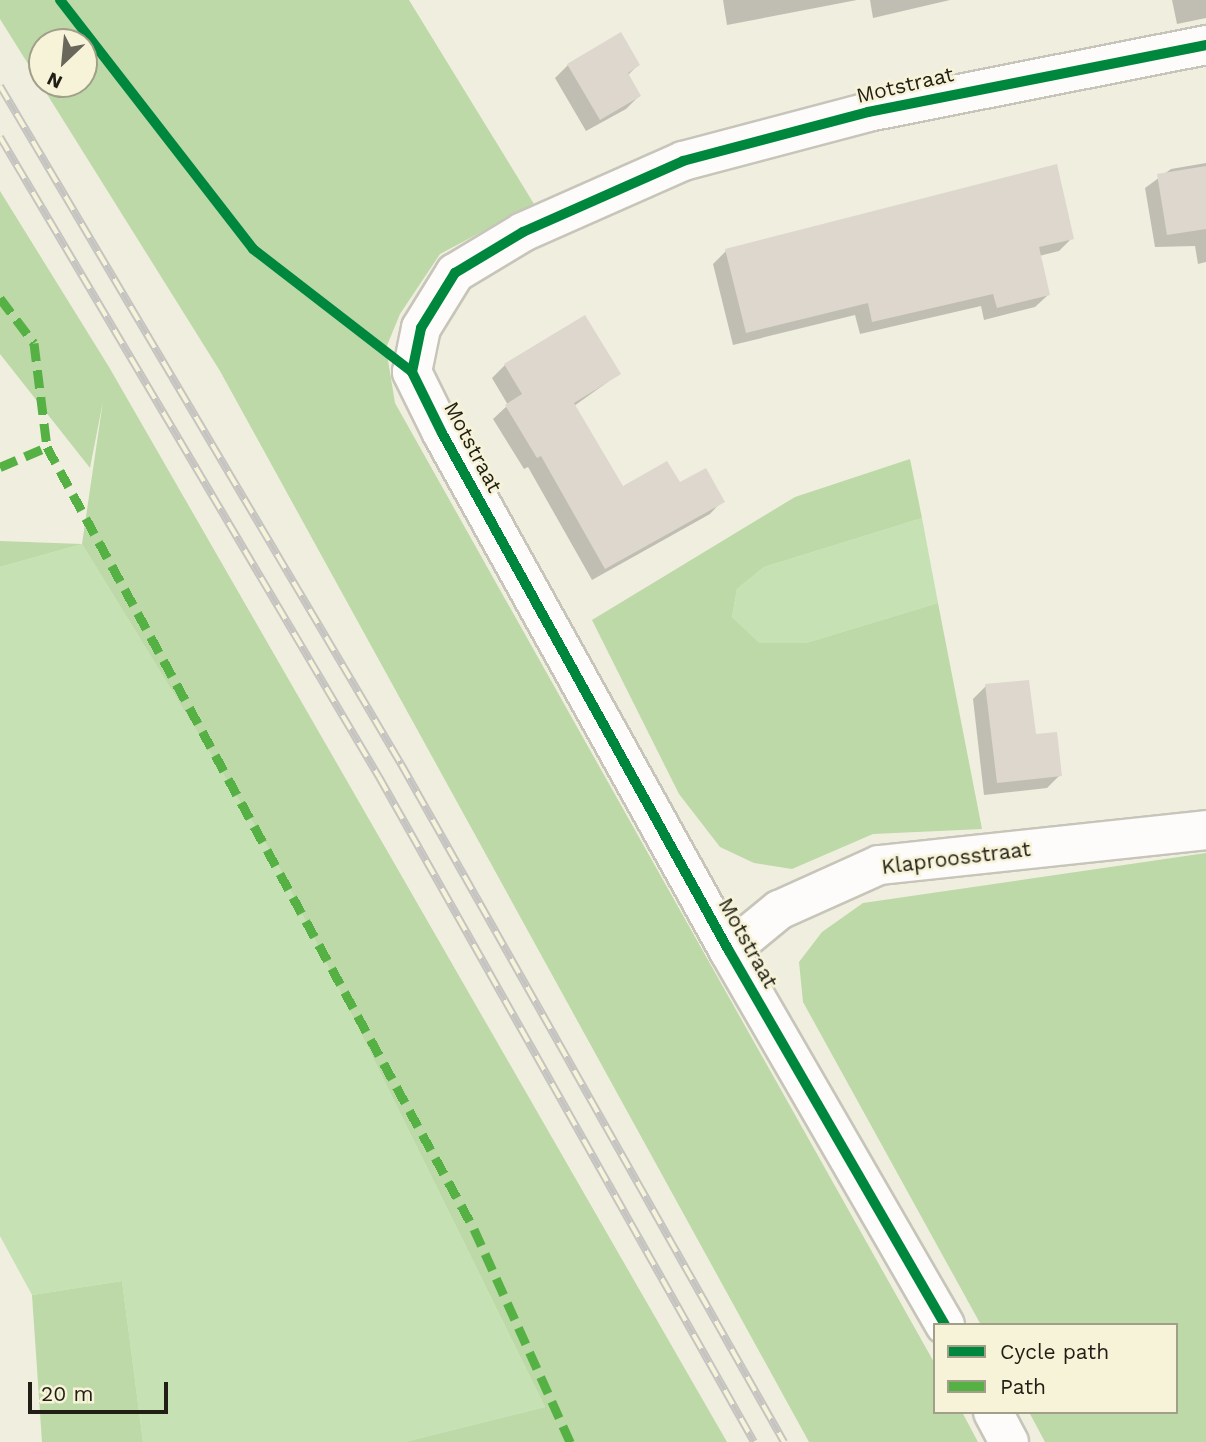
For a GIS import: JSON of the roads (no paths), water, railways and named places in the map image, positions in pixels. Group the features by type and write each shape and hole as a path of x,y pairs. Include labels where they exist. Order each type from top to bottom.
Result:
{"street":[{"name":"Motstraat","path":"943,1323 729,951 412,372 421,328 455,273 523,232 683,161 868,112 1057,71 1206,45"},
{"name":"Klaproosstraat","path":"729,951 779,909 879,865 1206,830"},
{"path":"993,1414 1009,1442"}],"railway":[{"path":"0,86 401,764 784,1442"},
{"path":"0,137 379,777 754,1442"}]}
